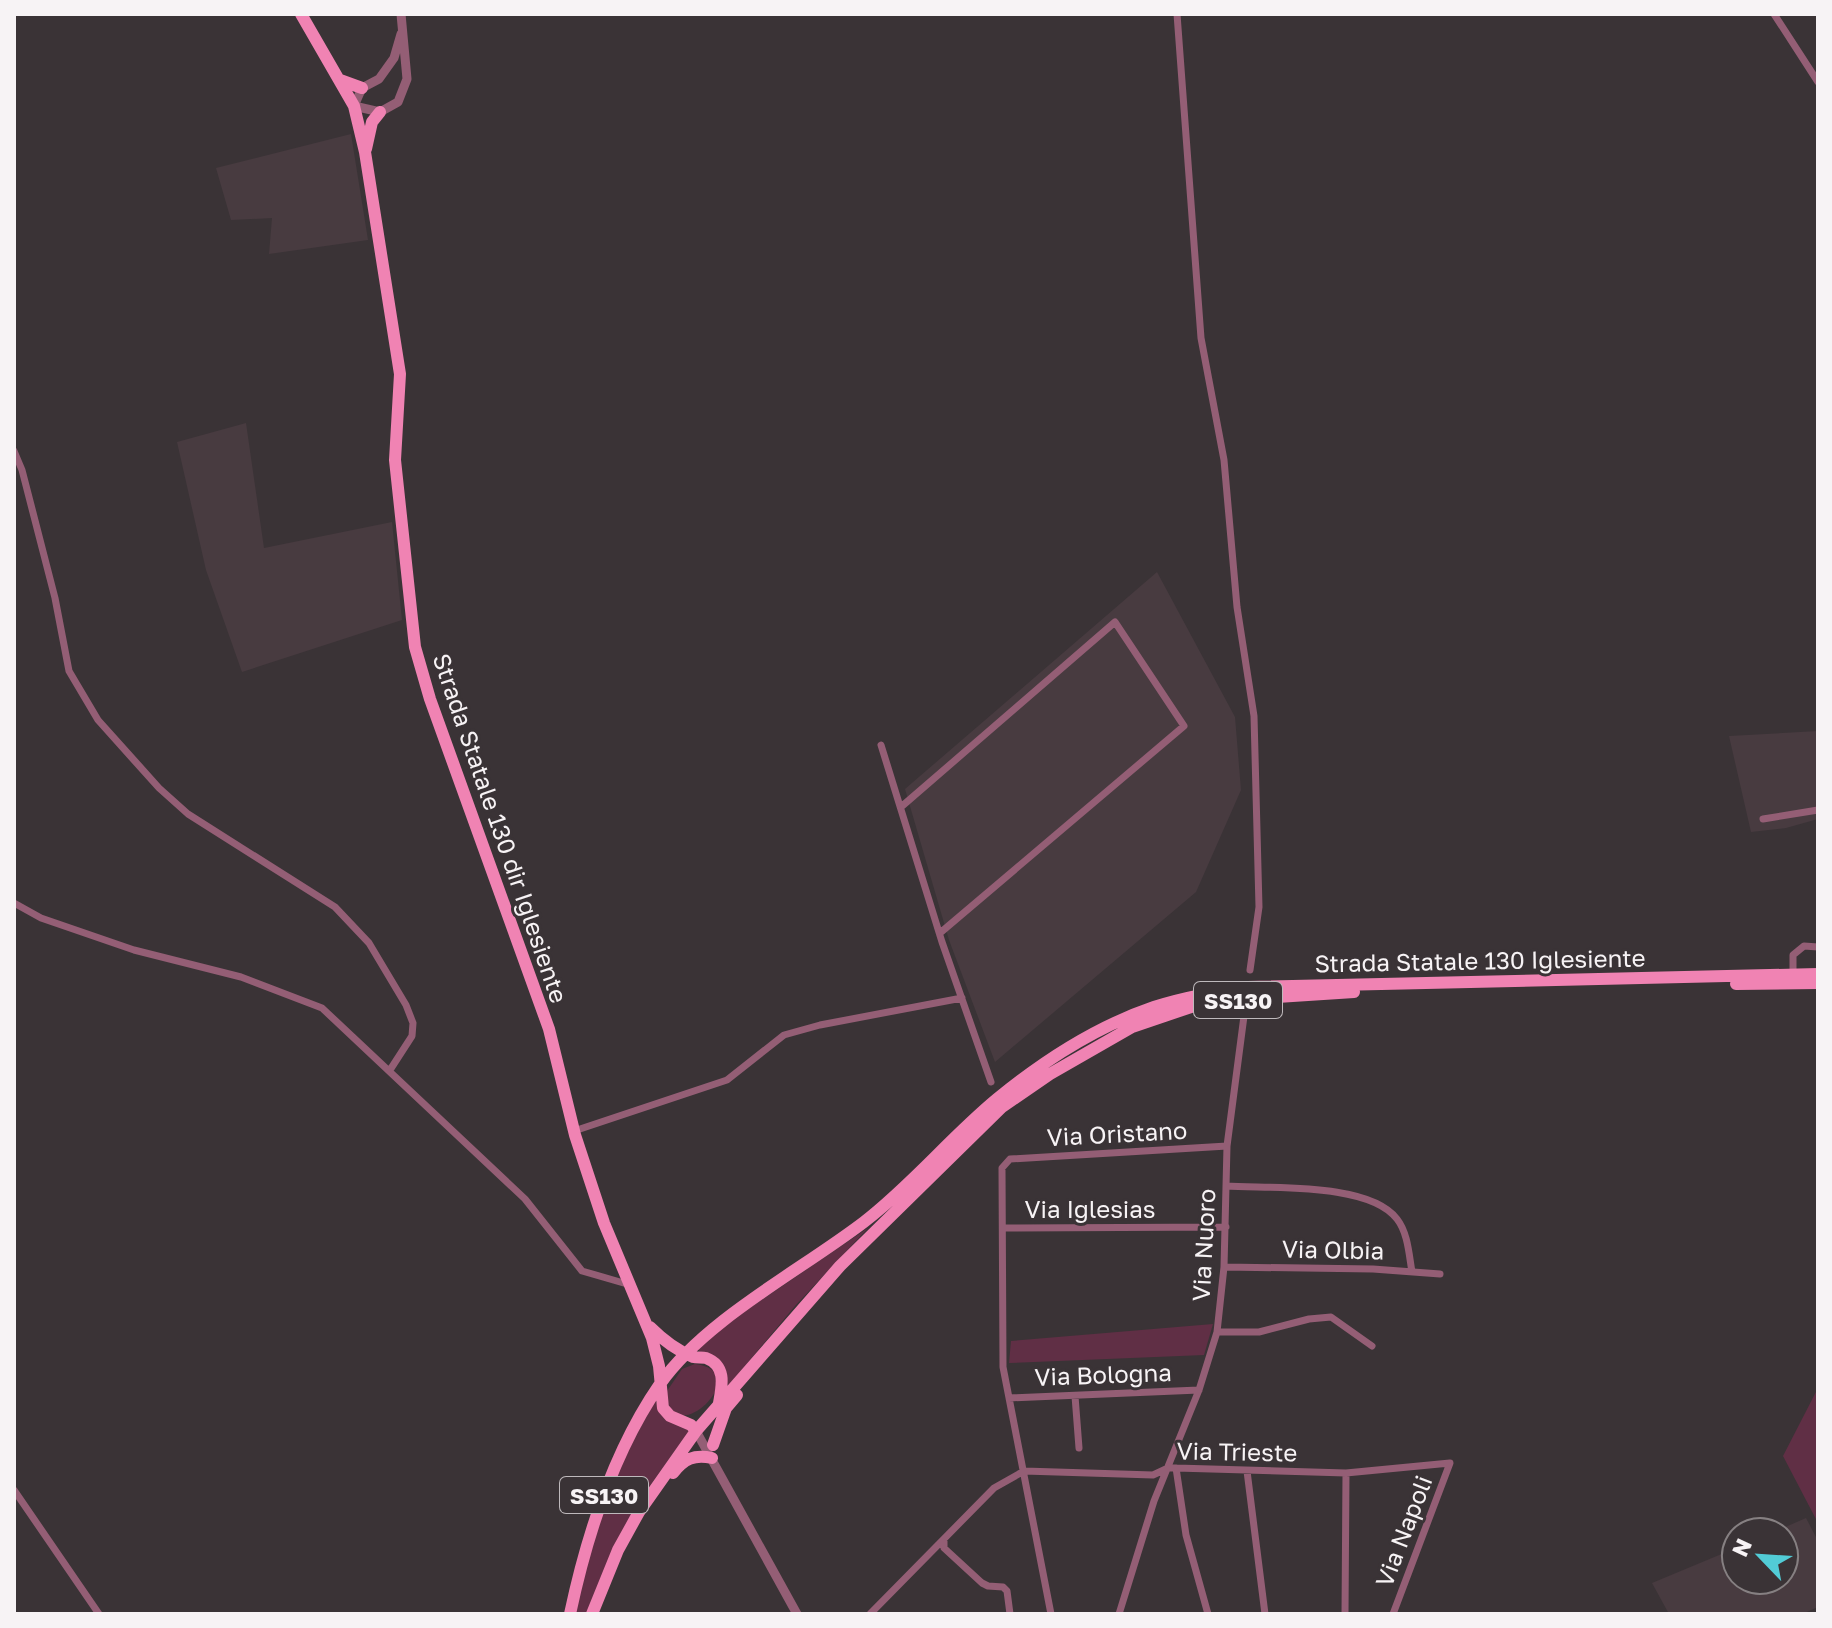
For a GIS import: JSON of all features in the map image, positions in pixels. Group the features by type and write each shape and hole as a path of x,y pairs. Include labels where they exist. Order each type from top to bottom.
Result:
{"main road":[{"name":"Strada Statale 130 dir Iglesiente","path":"301,14 354,106 365,152 400,374 395,460 415,647 430,699 549,1029 574,1131 604,1223 645,1322 659,1366 660,1385"},
{"path":"340,80 362,88"},
{"path":"365,152 372,122 380,112"},
{"name":"Strada Statale 130 Iglesiente","path":"570,1614 597,1513 634,1429 660,1385 688,1353 771,1286 866,1220 997,1099 1096,1033 1152,1008 1204,994 1248,987 1818,974"},
{"name":"Strada Statale 130 Iglesiente","path":"592,1614 618,1550 656,1486 696,1431 869,1235 1002,1107 1050,1074 1132,1027 1197,1005 1262,998 1370,992 1818,983"},
{"name":"Strada Statale 130 dir Iglesiente","path":"645,1322 664,1341 688,1353"},
{"path":"688,1353 710,1360 720,1371 719,1404"},
{"path":"656,1486 665,1484 688,1458 713,1456 726,1408 754,1374 760,1355"},
{"path":"660,1385 666,1412 696,1431"}],"street":[{"path":"401,14 407,79 398,102 380,112 354,106 362,88 379,79 394,58 401,34"},
{"path":"1177,14 1201,338 1224,460 1237,607 1254,716 1259,907 1250,970"},
{"path":"1774,14 1818,82"},
{"path":"14,451 22,470 55,598 69,671 92,709 159,788 188,814 335,907 369,943 406,1005 413,1023 412,1036 390,1070"},
{"path":"901,807 1115,622 1184,726 940,933"},
{"path":"881,745 991,1082"},
{"path":"1763,819 1818,810"},
{"path":"14,903 41,918 134,950 241,977 322,1008 525,1199 582,1271 627,1284"},
{"path":"1793,975 1793,955 1804,946 1818,947"},
{"path":"574,1131 727,1080 784,1035 820,1025 962,998"},
{"name":"Via Nuoro","path":"1119,1614 1154,1501 1172,1468 1217,1332 1224,1267 1227,1146 1244,1016"},
{"name":"Via Oristano","path":"1003,1228 1002,1168 1010,1159 1227,1146"},
{"path":"1226,1186 1344,1192 1373,1200 1396,1217 1405,1231 1412,1272"},
{"name":"Via Iglesias","path":"1003,1228 1226,1227"},
{"path":"1003,1228 1003,1367 1051,1614"},
{"name":"Via Olbia","path":"1224,1267 1440,1274"},
{"path":"1217,1332 1259,1332 1309,1319 1331,1317 1372,1346"},
{"name":"Via Bologna","path":"1009,1398 1199,1390"},
{"path":"1075,1396 1079,1448"},
{"path":"713,1456 719,1404"},
{"path":"696,1431 713,1456 797,1614"},
{"name":"Via Trieste","path":"1024,1471 1153,1475 1172,1468 1346,1473 1450,1463"},
{"name":"Via Napoli","path":"1393,1614 1450,1463"},
{"path":"1172,1468 1186,1535 1208,1614"},
{"path":"870,1614 994,1488 1024,1471"},
{"path":"1247,1471 1265,1614"},
{"path":"1345,1614 1346,1473"},
{"path":"14,1490 99,1614"},
{"path":"944,1541 944,1548 982,1583 1003,1587 1007,1591 1010,1614"}],"shaded area":[{"path":"351,134 368,240 269,254 272,218 231,220 216,168"},
{"path":"246,423 264,548 392,522 402,620 242,672 206,570 177,442"},
{"path":"1157,572 1235,717 1241,790 1196,892 995,1062 949,940 905,789"},
{"path":"1818,731 1818,819 1786,828 1751,832 1729,736"},
{"path":"868,1228 795,1306 728,1386 726,1371 697,1349 729,1322"},
{"path":"1213,1324 1204,1355 1009,1363 1011,1341"},
{"path":"695,1364 712,1370 718,1381 705,1405 693,1413 680,1415 671,1409 667,1391 682,1369"},
{"path":"1818,1388 1818,1523 1783,1456"},
{"path":"655,1399 666,1418 689,1431 649,1487 616,1546 586,1614 575,1614 592,1538 620,1467"},
{"path":"1806,1518 1818,1541 1818,1607 1802,1614 1669,1614 1652,1583 1720,1555 1720,1596 1800,1596 1800,1521"}]}
